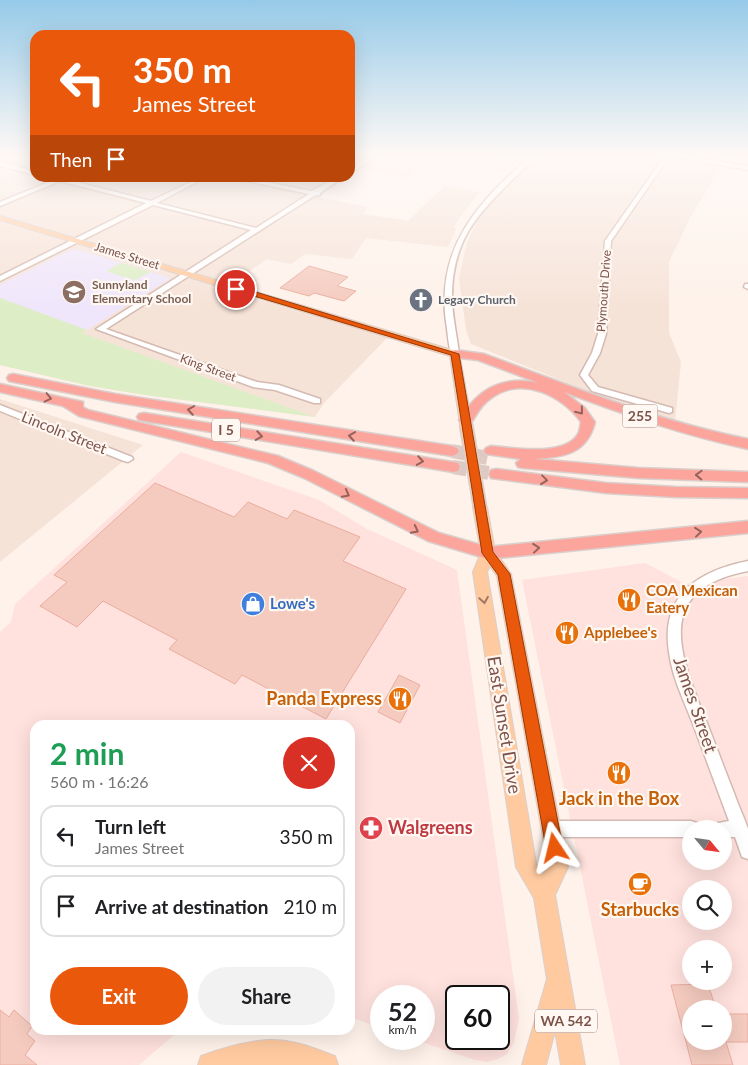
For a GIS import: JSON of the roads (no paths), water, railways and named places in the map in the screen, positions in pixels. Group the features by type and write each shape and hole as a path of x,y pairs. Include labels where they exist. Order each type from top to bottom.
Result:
{"highway":[{"path":"455,354 548,389 573,403 588,422 588,433 569,449 550,454 493,461"},
{"name":"255","path":"455,354 480,356 676,428 748,444"},
{"name":"I 5","path":"8,377 124,400 452,451"},
{"path":"466,422 482,399 494,390 520,385 548,389"},
{"name":"I 5","path":"0,388 68,403 453,467"},
{"path":"68,403 84,412 240,450 281,462 423,534 462,548 488,553 748,527"},
{"path":"493,461 638,473 748,477"},
{"path":"493,461 606,488 675,492 748,493"}],"main road":[{"name":"James Street","path":"0,218 455,354"},
{"name":"East Sunset Drive","path":"455,354 488,553 504,574 558,867 544,894"},
{"name":"East Sunset Drive","path":"488,553 480,572 526,867 544,894 573,1065"},
{"path":"534,1065 558,977"},
{"path":"210,1065 223,1059 238,1056 287,1052 302,1055 326,1065"}],"street":[{"path":"0,279 144,207"},
{"path":"166,207 257,230"},
{"path":"187,274 292,207"},
{"name":"East Sunset Drive","path":"455,354 448,298 450,279 456,252 466,228 480,207"},
{"name":"Plymouth Drive","path":"631,207 608,241 602,334 596,352 584,375 596,389 669,410"},
{"name":"King Street","path":"187,274 100,329 256,385 276,387 317,401"},
{"name":"Lincoln Street","path":"0,408 128,459"},
{"name":"James Street","path":"729,820 679,666 674,632 679,606 685,596 696,585 720,572 748,566"},
{"path":"551,829 682,829"},
{"name":"James Street","path":"732,829 748,851"}],"tunnel":[{"path":"452,451 493,459"},
{"path":"453,467 496,474"}],"place":[{"name":"Sunnyland Elementary School","path":"74,292"},
{"name":"Legacy Church","path":"421,300"},
{"name":"COA Mexican Eatery","path":"629,600"},
{"name":"Lowe's","path":"253,604"},
{"name":"Applebee's","path":"567,633"},
{"name":"Panda Express","path":"400,699"},
{"name":"Jack in the Box","path":"619,773"},
{"name":"Walgreens","path":"371,828"},
{"name":"Starbucks","path":"640,884"}]}
